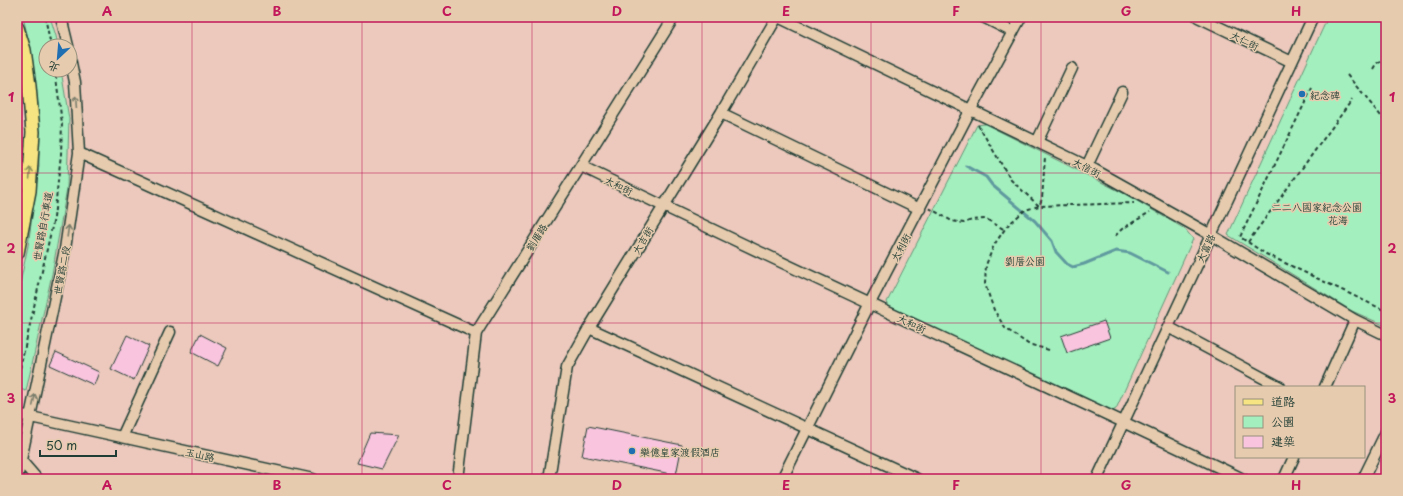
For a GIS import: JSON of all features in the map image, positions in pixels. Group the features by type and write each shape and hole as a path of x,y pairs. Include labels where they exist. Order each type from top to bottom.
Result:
{"main road":[{"path":"17,28 24,50 33,132 29,191 17,253"}],"street":[{"path":"60,17 66,38"},
{"name":"大信街","path":"778,17 1087,166 1211,234 1355,320 1386,335"},
{"name":"大吉街","path":"549,479 567,367 589,328 778,17"},
{"path":"983,17 1013,32"},
{"name":"大利街","path":"782,479 870,303 971,109 1021,17"},
{"name":"大仁街","path":"1198,17 1292,62"},
{"name":"大富路","path":"1097,479 1313,17"},
{"name":"劉厝路","path":"458,479 476,333 581,166 671,18"},
{"path":"1037,142 1072,68"},
{"name":"世賢路二段","path":"17,479 19,458 30,417 65,249 80,153 73,78"},
{"path":"1087,166 1122,92"},
{"path":"721,113 921,206"},
{"path":"80,153 476,333"},
{"name":"大和街","path":"581,166 1243,479"},
{"path":"1325,386 1355,320"},
{"path":"1168,327 1278,386"},
{"path":"589,328 917,479"},
{"path":"122,437 170,332"},
{"name":"玉山路","path":"17,414 313,479"},
{"path":"1363,479 1386,432"},
{"path":"19,458 37,479"},
{"path":"1284,479 1294,458"}],"path":[{"path":"45,17 49,38"},
{"path":"1373,69 1376,64 1386,56"},
{"path":"1347,75 1386,122"},
{"name":"世賢路自行車道","path":"17,382 54,218 61,154 62,123 55,78"},
{"path":"1312,88 1240,237 1266,254 1386,311"},
{"path":"1248,242 1352,100"},
{"path":"977,123 1011,180 1039,206"},
{"path":"1039,206 1042,199 1045,157"},
{"path":"1049,350 1028,344 1005,328 994,310 985,284 986,265 994,245 1004,230 1025,210 1039,206 1137,203"},
{"path":"921,206 952,221 964,223 972,220 986,219 1004,230"},
{"path":"1116,236 1122,229 1151,211"}],"green space":[{"path":"23,17 50,17 56,38 38,38 38,78 62,78 69,119 67,188 52,274 26,391 17,388 17,298 28,246 39,166 38,105 32,55"},
{"name":"二二八國家紀念公園","path":"1328,17 1386,17 1386,326 1352,311 1228,235"},
{"name":"劉厝公園","path":"985,124 1125,194 1185,229 1193,239 1116,409 1107,414 891,311 887,302 977,125"}],"building":[{"path":"1104,321 1110,338 1067,353 1061,336"},
{"path":"200,334 227,348 218,366 191,352"},
{"path":"127,335 149,346 134,380 111,369"},
{"path":"56,352 99,372 94,385 50,365"},
{"name":"樂億皇家渡假酒店","path":"588,426 682,445 676,475 582,456"},
{"path":"370,433 399,435 382,469 357,463"}],"waterway":[{"path":"966,166 986,177 992,185 1035,221 1052,241 1056,252 1067,264 1073,267 1116,251 1130,253 1168,272"}],"place":[{"name":"紀念碑","path":"1302,94"},
{"name":"樂億皇家渡假酒店","path":"632,451"}],"park label":[{"name":"花海","path":"1338,219"}]}
